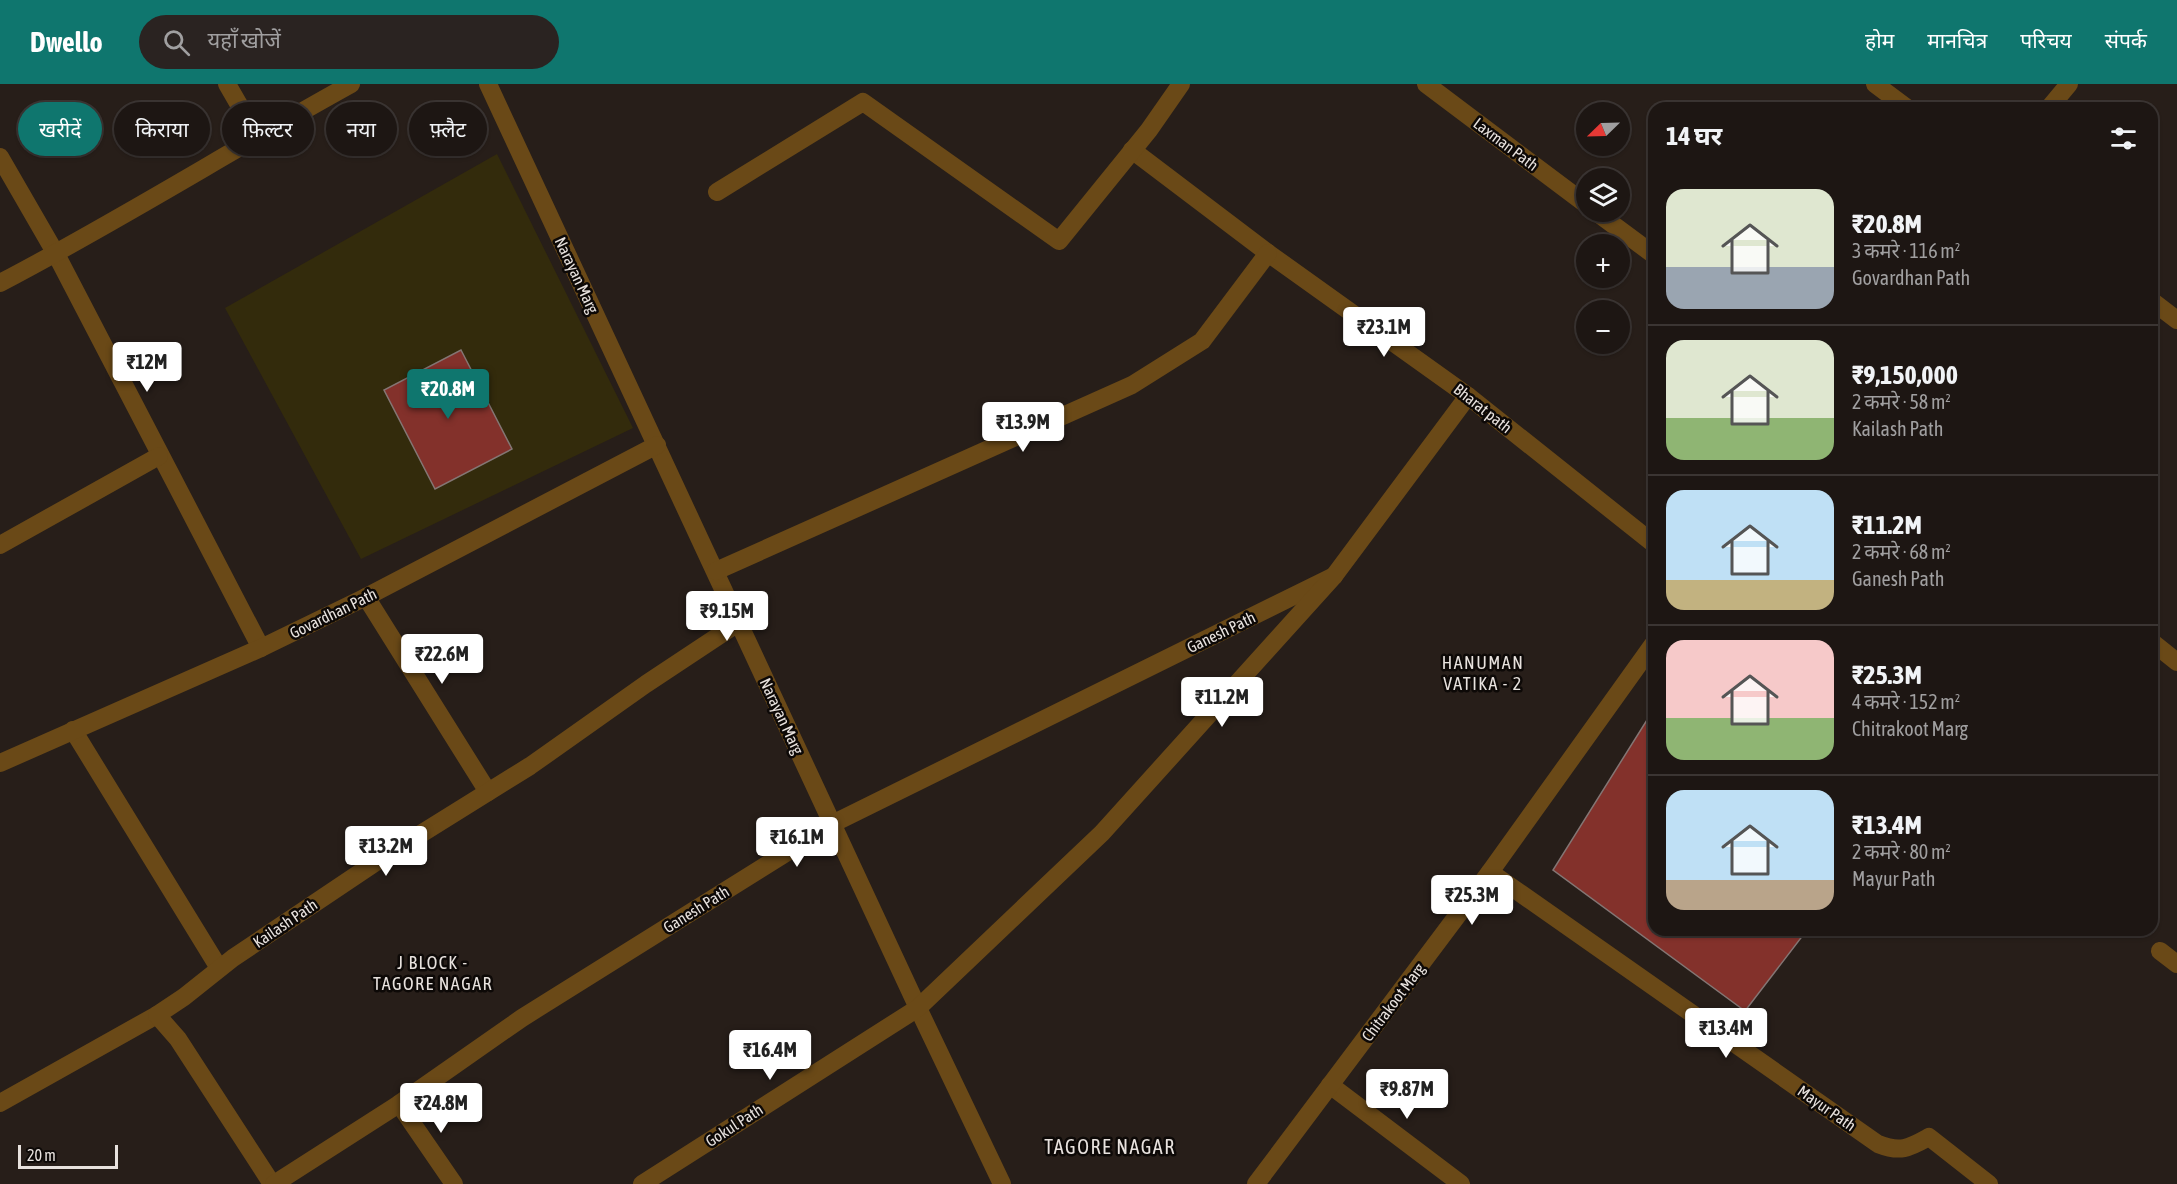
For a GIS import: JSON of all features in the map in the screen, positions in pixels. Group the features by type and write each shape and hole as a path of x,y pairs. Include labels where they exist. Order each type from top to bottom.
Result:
{"street":[{"path":"227,84 237,102"},
{"path":"314,104 351,84"},
{"name":"Narayan Marg","path":"488,84 1002,1184"},
{"path":"717,192 863,102 1059,241 1132,150 1181,84"},
{"name":"Laxman Path","path":"1426,84 1576,197"},
{"path":"1875,84 1899,102"},
{"path":"2054,102 2068,84"},
{"name":"Bharat path","path":"1132,150 1268,254 1468,396 1648,539"},
{"path":"0,283 56,254 223,156"},
{"path":"0,157 56,254 159,456 261,648"},
{"path":"1609,222 1648,251"},
{"path":"716,571 1132,385 1202,341 1268,254"},
{"path":"2158,306 2177,320"},
{"name":"Gokul Path","path":"642,1184 918,1008 1102,833 1334,576 1468,396"},
{"name":"Govardhan Path","path":"0,763 261,648 366,597 657,445"},
{"path":"0,545 159,456"},
{"name":"Ganesh Path","path":"273,1184 399,1104 522,1018 832,824 1334,576"},
{"path":"366,597 488,792"},
{"name":"Kailash Path","path":"0,1103 156,1016 184,997 219,968 379,860 530,766 646,684 738,623"},
{"path":"2158,647 2177,662"},
{"name":"Chitrakoot Marg","path":"1256,1184 1490,872 1648,651"},
{"path":"73,730 219,968"},
{"name":"Mayur Path","path":"1490,872 1878,1144 1892,1149 1908,1149 1929,1137 1989,1184"},
{"path":"2160,951 2177,964"},
{"path":"156,1016 178,1039 273,1184"},
{"path":"1330,1085 1461,1184"},
{"path":"399,1104 454,1184"}],"shaded area":[{"path":"497,154 633,428 361,559 225,308"}],"building":[{"path":"461,350 512,449 435,489 384,390"},
{"path":"1648,718 1648,936 1802,936 1745,1011 1553,870"}],"district":[{"name":"HANUMAN VATIKA - 2","path":"1483,673"},
{"name":"J BLOCK - TAGORE NAGAR","path":"433,973"},
{"name":"TAGORE NAGAR","path":"1110,1147"}]}
